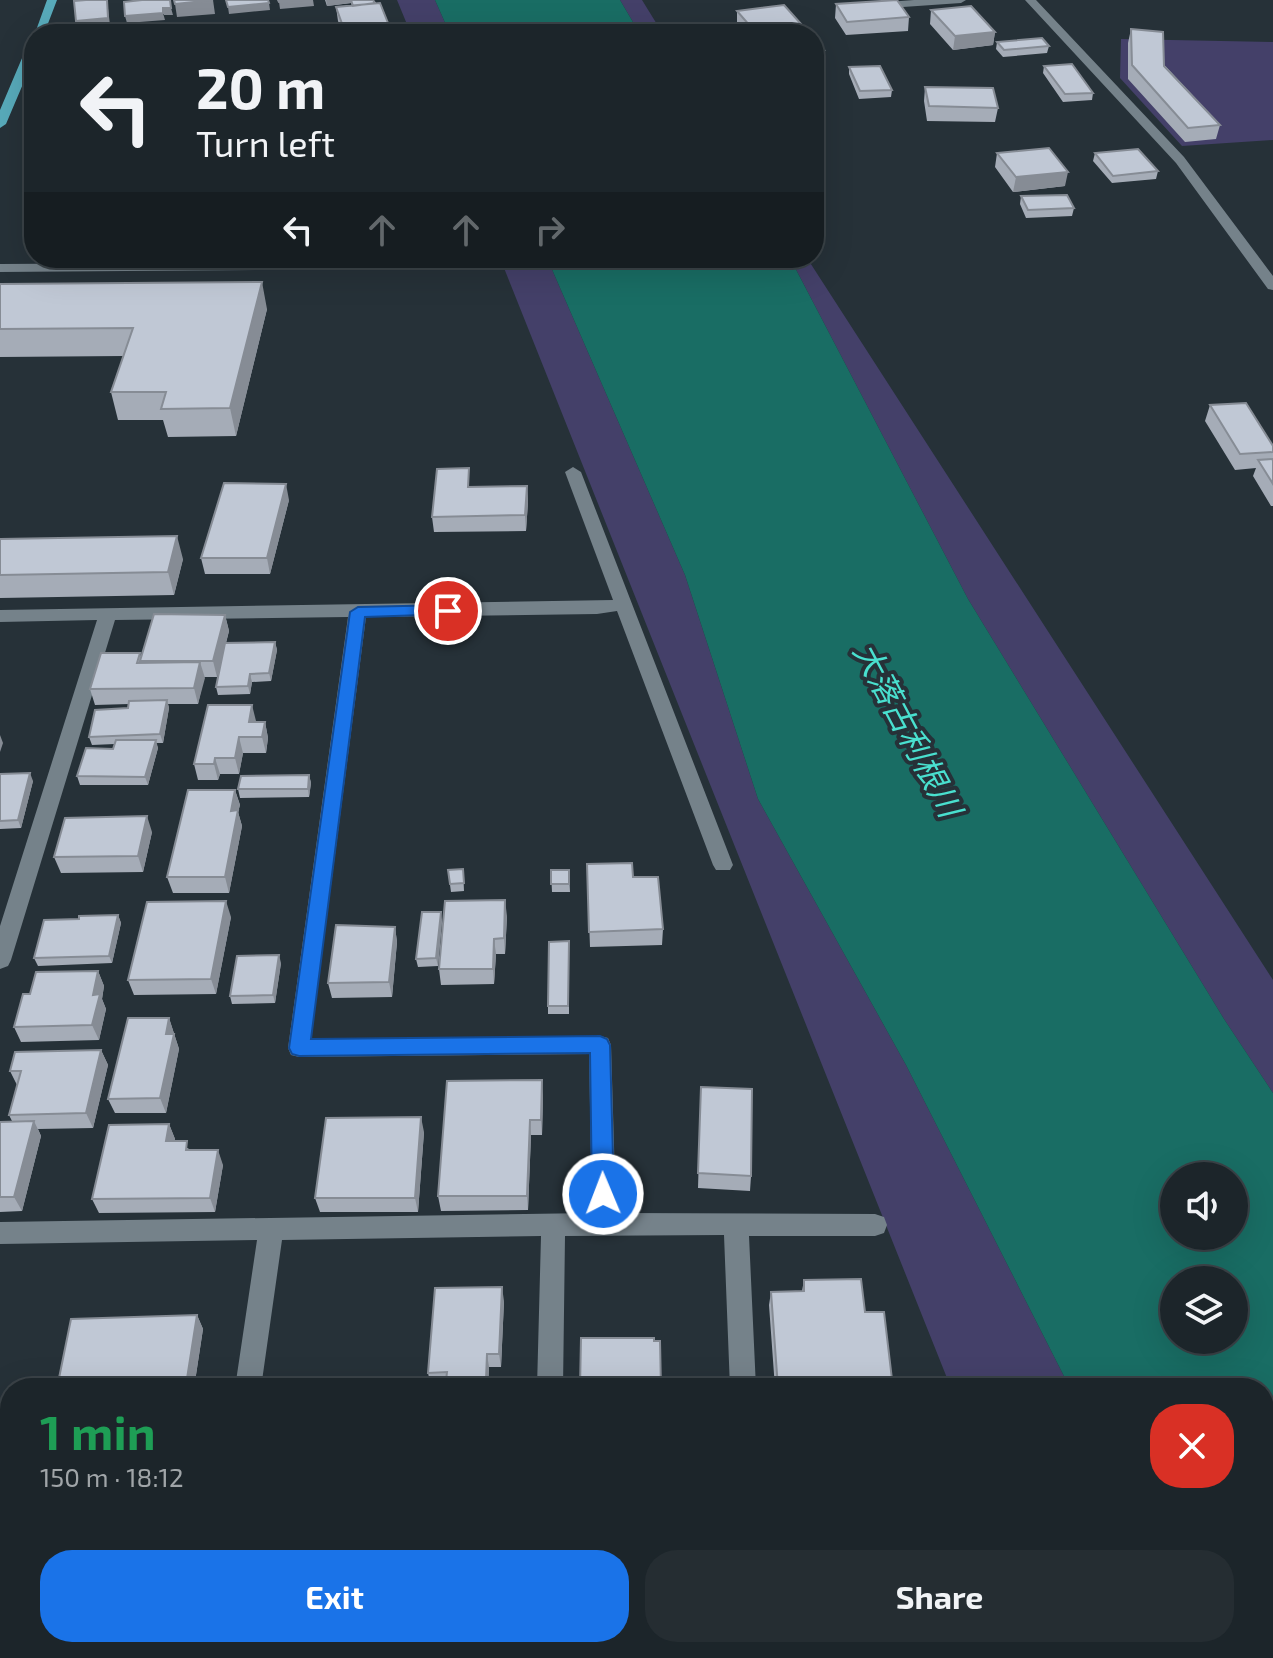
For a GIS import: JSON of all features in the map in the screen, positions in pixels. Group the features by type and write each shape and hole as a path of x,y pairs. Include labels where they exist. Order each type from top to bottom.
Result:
{"main road":[{"path":"42,24 52,0"},
{"path":"0,124 24,68"}],"street":[{"path":"856,7 961,0"},
{"path":"1030,0 1180,160 1273,286"},
{"path":"0,268 24,268"},
{"path":"573,472 723,865"},
{"path":"0,616 597,608 624,604"},
{"path":"358,612 299,1048 600,1045 604,1224"},
{"path":"0,960 108,615"},
{"path":"0,1233 604,1224 875,1225"},
{"path":"550,1378 553,1225"},
{"path":"736,1225 743,1378"},
{"path":"249,1378 271,1230"}],"shaded area":[{"path":"397,0 435,0 446,24 407,24"},
{"path":"620,0 642,0 657,24 634,24"},
{"path":"1121,39 1273,42 1273,140 1182,146 1120,78"},
{"path":"504,268 551,268 685,575 758,799 906,1065 1065,1378 947,1378"},
{"path":"795,268 813,268 1273,980 1273,1093 1224,1019 968,599"}],"water":[{"path":"435,0 620,0 634,24 446,24"},
{"name":"大落古利根川","path":"551,268 795,268 968,599 1224,1019 1273,1093 1273,1378 1065,1378 906,1065 758,799 685,575"}],"building":[{"path":"107,0 108,18 76,21 74,1"},
{"path":"170,0 171,8 163,8 163,13 125,16 124,2"},
{"path":"174,0 213,0 175,4"},
{"path":"226,0 268,0 269,3 228,7"},
{"path":"351,0 373,0 375,3 353,6"},
{"path":"897,0 909,17 847,22 836,4"},
{"path":"380,3 388,24 342,24 336,7"},
{"path":"784,5 801,24 748,24 737,11"},
{"path":"971,6 995,32 955,36 931,10"},
{"path":"1131,29 1163,32 1164,66 1220,125 1188,128 1132,65"},
{"path":"1042,38 1049,46 1004,50 997,42"},
{"path":"1072,64 1093,93 1065,94 1044,66"},
{"path":"880,66 892,90 860,91 849,67"},
{"path":"925,87 993,88 998,108 929,106"},
{"path":"1049,148 1068,172 1016,177 997,153"},
{"path":"1138,149 1158,171 1113,176 1095,153"},
{"path":"1067,195 1074,208 1028,210 1021,196"},
{"path":"262,282 230,408 161,409 166,392 111,392 133,328 0,329 0,284"},
{"path":"1246,403 1273,446 1273,452 1240,454 1210,405"},
{"path":"1273,459 1273,484 1258,460"},
{"path":"469,468 468,487 527,486 525,515 432,517 437,469"},
{"path":"224,483 286,484 267,558 201,558"},
{"path":"177,536 168,572 0,575 0,539"},
{"path":"154,614 225,615 213,661 140,661"},
{"path":"275,642 269,673 250,674 248,686 216,687 225,643"},
{"path":"101,653 140,653 137,663 200,662 194,688 90,689"},
{"path":"167,700 160,734 89,737 95,710 128,708 129,701"},
{"path":"208,705 252,705 249,722 265,722 262,737 239,737 235,758 215,758 214,764 194,764"},
{"path":"116,740 156,740 145,777 77,776 86,748 113,749"},
{"path":"30,773 18,820 0,821 0,774"},
{"path":"309,775 308,789 238,789 241,776"},
{"path":"188,790 235,790 231,811 238,810 225,877 167,877"},
{"path":"147,816 138,856 54,857 65,818"},
{"path":"632,863 633,877 658,877 663,929 589,932 587,864"},
{"path":"463,869 464,883 450,884 448,870"},
{"path":"551,870 569,870 569,884 551,884"},
{"path":"505,900 504,938 494,939 493,969 439,969 445,901"},
{"path":"226,901 211,979 128,980 147,902"},
{"path":"422,912 441,912 436,958 416,959"},
{"path":"118,915 109,956 34,958 44,920"},
{"path":"336,925 395,927 389,982 328,983"},
{"path":"569,941 568,1006 548,1006 549,942"},
{"path":"279,955 273,995 230,996 237,956"},
{"path":"98,971 93,995 100,994 92,1025 14,1027 23,994 30,994 36,972"},
{"path":"128,1018 169,1018 166,1034 174,1034 160,1098 108,1099"},
{"path":"101,1050 86,1113 9,1115 21,1071 10,1071 15,1052"},
{"path":"542,1080 541,1120 530,1120 527,1196 438,1196 447,1081"},
{"path":"701,1087 752,1089 751,1176 698,1173"},
{"path":"421,1117 415,1198 315,1198 326,1118"},
{"path":"34,1121 14,1197 0,1197 0,1122"},
{"path":"169,1124 166,1141 187,1141 186,1150 218,1150 210,1198 92,1199 109,1125"},
{"path":"861,1279 865,1312 884,1312 892,1378 777,1378 771,1292 804,1291 804,1280"},
{"path":"502,1287 499,1354 487,1354 486,1378 446,1378 447,1372 428,1373 435,1288"},
{"path":"197,1315 187,1378 59,1378 71,1319"},
{"path":"581,1338 654,1338 654,1341 660,1341 661,1378 580,1378"}],"route":[{"path":"448,611 358,612 299,1048 600,1045 603,1194"}]}
